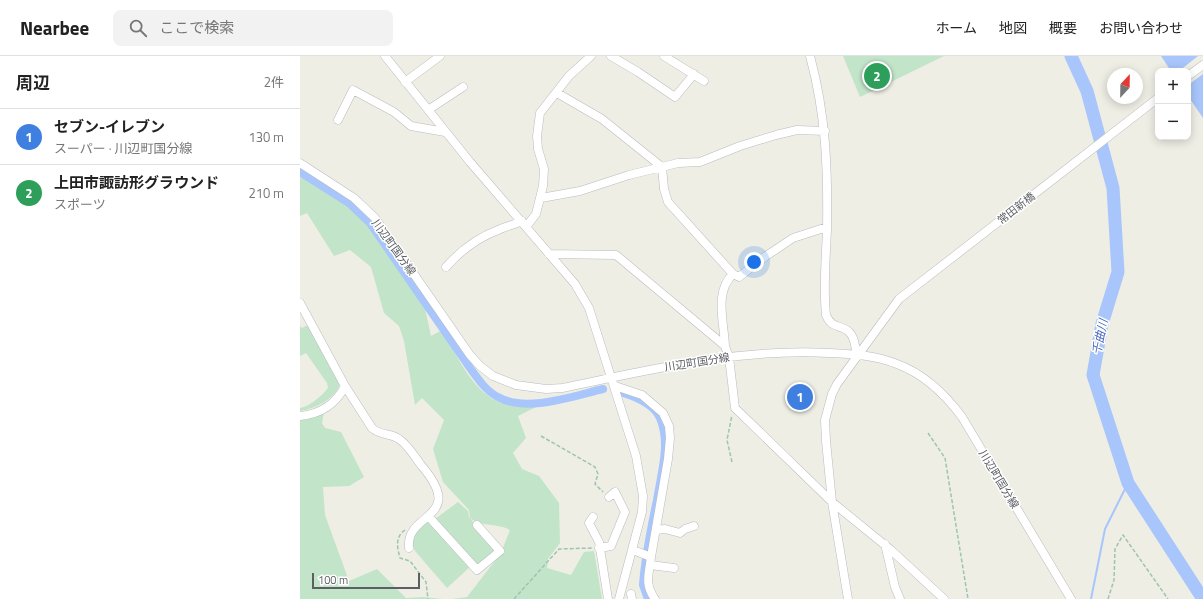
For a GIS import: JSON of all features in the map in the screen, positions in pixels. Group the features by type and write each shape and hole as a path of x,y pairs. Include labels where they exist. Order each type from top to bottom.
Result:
{"street":[{"path":"405,82 440,56"},
{"path":"446,267 458,253 469,245 499,229 524,224 536,214 541,198 544,169 538,149 537,120 540,113 569,76 591,56"},
{"path":"611,56 675,97 694,74"},
{"path":"664,56 704,81"},
{"path":"810,56 820,98 825,131 827,169 826,315 833,325 849,331 852,335 857,354"},
{"path":"389,57 405,82 445,132 524,224 582,295 596,327 615,386 642,481 642,512 619,599"},
{"path":"1191,74 1203,65"},
{"path":"428,110 463,87"},
{"path":"338,120 353,90 394,112 411,126 445,132"},
{"path":"557,93 602,119 662,167 664,189 668,202 733,274 739,277 766,256 793,238 827,227"},
{"name":"常田新橋","path":"848,599 832,502 825,420 832,394 837,384 857,354 899,299 1155,100"},
{"path":"541,198 580,191 678,163 700,162 776,134 797,130 825,131"},
{"name":"川辺町国分線","path":"300,163 354,198 375,218 470,356 486,371 516,385 546,390 673,365 774,352 857,354 898,364 922,378 947,397 962,417 1071,599"},
{"path":"549,254 616,255 726,346"},
{"path":"733,274 724,284 722,293 726,346 729,357 735,408 832,502 885,544 944,599"},
{"path":"300,304 345,386 372,428 378,433 400,439 436,484 437,506 429,517 413,529 408,539 409,548"},
{"path":"300,416 320,412 341,394 345,386"},
{"path":"615,386 642,395 659,409 669,426 669,452 656,530 648,558 648,590 655,599"},
{"path":"599,548 611,546 624,512 615,492 609,497"},
{"path":"593,516 589,523 599,542 608,599"},
{"path":"429,517 477,570 500,551 477,525"},
{"path":"656,530 665,529 680,533 685,529 694,526"},
{"path":"885,544 895,587 900,599"},
{"path":"633,550 648,558 674,568"}],"path":[{"path":"732,462 727,440 734,404"},
{"path":"928,433 945,458 968,599"},
{"path":"541,436 595,467 598,474 595,484 609,497"},
{"path":"413,529 404,530 398,537 398,549 400,558 410,561 426,582 428,599"},
{"path":"1108,599 1114,580 1115,549 1123,535 1168,599"},
{"path":"514,599 559,549 599,548"}],"green space":[{"path":"843,56 944,56 860,97"},
{"path":"300,174 349,204 379,236 424,304 431,336 442,330 461,364 477,386 486,395 509,405 540,405 518,416 526,438 513,453 522,469 539,476 559,503 560,543 548,559 547,568 571,575 584,552 594,551 602,599 452,599 467,597 501,553 510,530 500,526 474,521 470,518 469,510 443,482 433,449 444,420 422,398 415,405 404,341 399,326 384,313 371,267 350,250 334,256 307,213 300,216"},
{"path":"308,325 340,384 329,399 318,406 300,411 300,408 316,400 328,388 327,383 306,353 300,356 300,326 302,328"},
{"path":"324,413 322,423 325,428 341,432 364,477 349,486 323,487 325,515 349,581 377,569 406,598 423,597 443,599 300,599 300,418"},
{"path":"458,502 468,511 469,517 497,550 478,568 435,519"},
{"path":"430,520 471,566 447,588 415,551 412,543 417,529"}],"water":[{"path":"1161,56 1203,56 1203,118 1191,100 1191,68 1169,68"}],"pier":[{"path":"1198,56 1203,56 1203,74 1191,83 1191,68 1183,68"}],"waterway":[{"name":"千曲川","path":"1071,56 1087,91 1113,188 1118,272 1102,324 1093,375 1128,483 1203,599"},
{"path":"300,172 349,203 370,223 470,368 482,384 498,397 509,402 550,402 603,389"},
{"path":"623,393 639,399 654,409 660,418 665,438 663,469 648,542 644,574 643,585 648,599"},
{"path":"1091,599 1105,529 1128,483"}],"place":[{"name":"上田市諏訪形グラウンド","path":"877,76"},
{"name":"セブン-イレブン","path":"800,397"}]}
